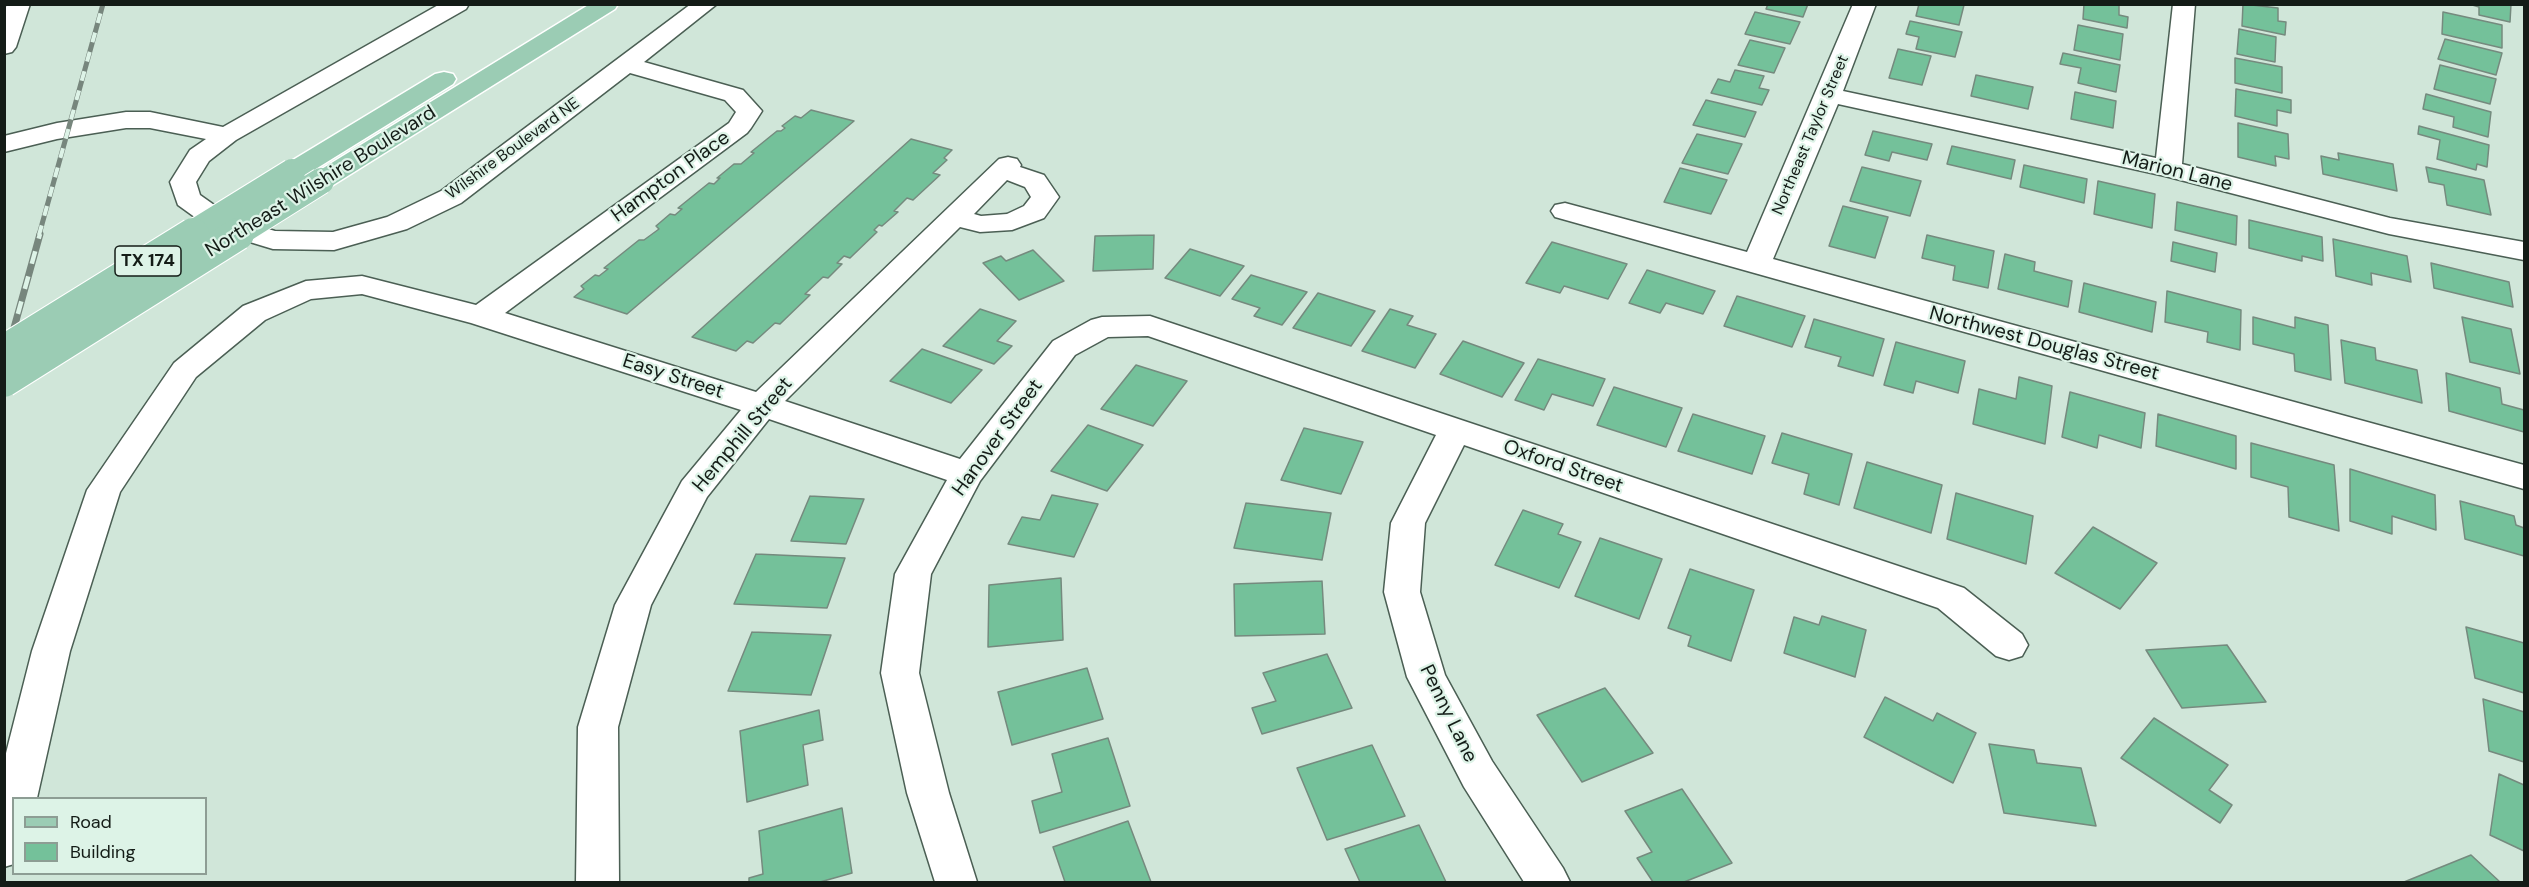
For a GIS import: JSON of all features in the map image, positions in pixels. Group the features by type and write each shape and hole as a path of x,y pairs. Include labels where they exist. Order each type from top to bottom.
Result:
{"main road":[{"name":"Northeast Wilshire Boulevard","path":"4,351 565,4"},
{"name":"Northeast Wilshire Boulevard","path":"4,381 607,4"}],"street":[{"path":"4,47 19,4"},
{"name":"Wilshire Boulevard NE","path":"458,4 227,135 199,156 183,182 188,200 224,225 273,240 334,241 397,223 451,196 628,65 706,4"},
{"name":"Northeast Taylor Street","path":"1756,265 1829,95 1865,4"},
{"path":"2168,169 2184,4"},
{"name":"Hampton Place","path":"482,316 738,128 749,111 734,95 628,65"},
{"name":"Marion Lane","path":"1829,95 2168,169 2389,226 2524,251"},
{"path":"4,144 57,131 126,120 150,120 227,135"},
{"name":"Hemphill Street","path":"597,882 598,727 633,605 694,490 762,405 955,217 1006,168 1035,181 1045,197 1034,212 1012,222 980,224 955,217"},
{"name":"Northwest Douglas Street","path":"1564,211 2524,477"},
{"name":"Easy Street","path":"16,797 51,651 104,490 185,370 254,313 306,290 362,285 482,316 762,405 967,474"},
{"name":"Oxford Street","path":"1102,327 1150,326 1951,598 2009,645"},
{"name":"Hanover Street","path":"956,882 928,793 900,673 913,574 967,474 1064,348 1102,327"},
{"name":"Penny Lane","path":"1455,430 1408,524 1402,592 1426,677 1478,774 1548,882"},
{"path":"4,848 12,818"}],"building":[{"path":"1768,4 1808,4 1803,17 1766,9"},
{"path":"1919,4 1963,4 1959,25 1916,16"},
{"path":"2084,4 2119,5 2119,15 2128,17 2127,28 2083,19"},
{"path":"2243,4 2278,8 2278,21 2286,22 2285,35 2242,26"},
{"path":"2469,4 2511,4 2510,22 2479,15 2479,7"},
{"path":"1755,12 1800,22 1790,44 1745,34"},
{"path":"2443,12 2502,25 2502,48 2442,34"},
{"path":"1910,21 1962,32 1955,57 1916,49 1919,37 1906,34"},
{"path":"2078,25 2123,34 2120,60 2074,50"},
{"path":"2239,29 2276,37 2275,62 2237,54"},
{"path":"2445,39 2502,53 2496,75 2438,59"},
{"path":"1750,40 1785,48 1774,73 1738,65"},
{"path":"1898,49 1931,56 1922,85 1889,78"},
{"path":"2063,53 2120,65 2116,92 2078,83 2081,68 2060,64"},
{"path":"2235,58 2282,67 2282,93 2235,83"},
{"path":"2440,65 2496,79 2490,104 2434,89"},
{"path":"1735,70 1764,76 1759,88 1769,90 1762,105 1711,93 1718,79 1730,82"},
{"path":"1976,75 2033,87 2028,109 1971,96"},
{"path":"2236,89 2291,100 2291,113 2277,110 2277,126 2235,116"},
{"path":"2075,92 2116,101 2113,128 2071,119"},
{"path":"2426,94 2491,112 2488,137 2453,127 2454,117 2423,109"},
{"path":"1706,100 1756,112 1745,137 1693,125"},
{"path":"811,110 854,121 627,314 574,297 584,289 581,286 595,275 599,276 608,269 604,268 639,240 644,240 659,229 656,226 670,214 675,215 682,209 678,208 709,183 714,184 720,178 717,178 734,164 741,164 754,153 751,152 777,131 785,128 782,126 795,116 801,118"},
{"path":"2238,123 2288,134 2289,159 2275,156 2276,166 2238,157"},
{"path":"2419,126 2489,145 2487,167 2477,164 2476,170 2437,159 2440,140 2418,134"},
{"path":"1873,131 1932,144 1927,160 1892,152 1889,161 1865,155"},
{"path":"1697,134 1742,144 1728,174 1682,163"},
{"path":"911,139 952,150 944,158 947,160 933,173 940,175 913,200 907,198 894,211 898,212 882,226 879,225 874,230 877,232 850,258 844,256 837,263 842,264 828,278 823,277 805,294 810,295 780,324 775,323 753,343 747,341 736,351 692,337"},
{"path":"1952,146 2015,160 2011,179 1947,164"},
{"path":"2338,153 2393,164 2397,191 2323,174 2321,156 2339,160"},
{"path":"2024,165 2087,179 2084,203 2020,187"},
{"path":"1862,167 1921,181 1910,216 1850,201"},
{"path":"2426,167 2484,180 2491,215 2447,205 2444,185 2429,182"},
{"path":"1680,168 1727,180 1711,214 1664,202"},
{"path":"2098,181 2155,194 2152,228 2094,214"},
{"path":"2177,202 2237,216 2236,245 2175,230"},
{"path":"1843,206 1888,217 1875,258 1829,246"},
{"path":"2249,220 2322,237 2323,261 2302,256 2302,261 2249,248"},
{"path":"1154,235 1153,269 1093,271 1095,236"},
{"path":"1927,235 1994,251 1988,288 1953,280 1955,266 1922,258"},
{"path":"2333,239 2407,256 2411,282 2371,273 2372,285 2336,276"},
{"path":"1552,242 1627,264 1608,299 1564,286 1560,293 1526,283"},
{"path":"2173,242 2217,253 2215,272 2171,261"},
{"path":"1190,249 1244,266 1220,296 1165,278"},
{"path":"1033,250 1064,281 1019,300 983,263 1001,256 1006,261"},
{"path":"2005,254 2035,262 2034,271 2072,281 2068,307 1998,289"},
{"path":"2431,263 2509,282 2513,307 2434,288"},
{"path":"1647,270 1715,291 1703,314 1666,303 1660,313 1629,303"},
{"path":"1251,275 1307,292 1282,325 1254,316 1260,308 1232,299"},
{"path":"2084,283 2156,302 2152,332 2079,312"},
{"path":"2167,291 2241,310 2240,350 2207,342 2208,332 2165,322"},
{"path":"1318,293 1375,311 1351,346 1293,328"},
{"path":"1737,296 1805,316 1792,347 1724,326"},
{"path":"980,309 1016,321 997,341 1012,346 994,364 943,346"},
{"path":"1390,309 1413,316 1407,325 1436,334 1415,368 1362,351"},
{"path":"2253,317 2295,328 2295,317 2328,325 2331,380 2295,371 2294,354 2253,344"},
{"path":"2462,317 2511,329 2520,374 2470,362"},
{"path":"1814,319 1884,339 1873,376 1838,366 1841,357 1805,347"},
{"path":"2341,340 2375,348 2376,360 2417,370 2422,403 2345,383"},
{"path":"1463,341 1524,363 1502,397 1440,374"},
{"path":"1896,342 1965,361 1958,393 1916,381 1913,393 1884,385"},
{"path":"922,349 982,370 951,403 890,381"},
{"path":"1538,359 1605,379 1593,406 1552,394 1544,410 1515,400"},
{"path":"1136,365 1187,381 1153,426 1101,409"},
{"path":"2446,373 2500,388 2502,404 2524,410 2524,432 2449,411"},
{"path":"2019,377 2052,386 2045,444 1973,424 1979,389 2016,399"},
{"path":"1614,387 1682,408 1666,447 1597,425"},
{"path":"2070,392 2145,413 2141,448 2099,435 2097,448 2062,437"},
{"path":"1693,414 1765,436 1752,474 1678,451"},
{"path":"2158,414 2236,436 2236,469 2156,446"},
{"path":"1088,425 1143,445 1107,491 1051,471"},
{"path":"1304,428 1363,442 1341,494 1281,480"},
{"path":"1782,433 1852,454 1839,505 1804,494 1809,474 1772,463"},
{"path":"2251,443 2334,465 2339,531 2289,517 2288,487 2251,477"},
{"path":"1867,462 1942,485 1931,533 1854,508"},
{"path":"2350,469 2435,495 2436,530 2392,516 2392,534 2350,521"},
{"path":"1956,493 2033,516 2026,564 1947,539"},
{"path":"1052,495 1098,504 1074,557 1008,544 1022,517 1040,520"},
{"path":"810,496 864,499 846,544 791,541"},
{"path":"2460,501 2514,516 2516,525 2524,528 2524,556 2465,539"},
{"path":"1246,503 1331,513 1322,560 1234,548"},
{"path":"1523,510 1563,524 1558,534 1581,542 1559,588 1495,565"},
{"path":"2093,527 2157,563 2120,609 2055,573"},
{"path":"1600,538 1662,559 1639,619 1575,596"},
{"path":"756,554 845,558 827,608 734,604"},
{"path":"1690,569 1754,590 1731,661 1688,646 1691,636 1668,628"},
{"path":"1061,578 1063,640 988,647 989,585"},
{"path":"1322,581 1325,634 1235,636 1234,584"},
{"path":"1822,616 1866,630 1855,677 1784,653 1794,617 1819,625"},
{"path":"2466,627 2524,643 2524,693 2475,678"},
{"path":"752,632 831,635 811,695 728,691"},
{"path":"2227,645 2266,702 2182,708 2146,650"},
{"path":"1327,654 1352,708 1262,734 1252,708 1276,701 1263,673"},
{"path":"1087,668 1103,719 1012,745 998,692"},
{"path":"1605,688 1653,753 1582,782 1537,715"},
{"path":"1885,697 1933,721 1937,713 1976,733 1953,783 1864,737"},
{"path":"2483,699 2524,712 2524,762 2489,751"},
{"path":"819,710 823,740 803,745 808,785 747,802 740,731"},
{"path":"2154,718 2228,765 2209,790 2232,805 2220,823 2121,758"},
{"path":"1108,738 1130,806 1040,833 1032,801 1062,792 1052,754"},
{"path":"1989,744 2034,750 2037,763 2081,768 2096,826 2004,813"},
{"path":"1372,745 1405,816 1327,840 1297,768"},
{"path":"2499,774 2524,785 2524,851 2490,835"},
{"path":"1682,789 1732,863 1684,882 1653,882 1637,858 1652,852 1625,811"},
{"path":"842,808 852,873 820,882 749,882 749,878 763,874 759,831"},
{"path":"1128,821 1151,882 1065,882 1053,847"},
{"path":"1419,825 1446,882 1360,882 1345,849"},
{"path":"2471,855 2500,882 2404,882"}],"railway":[{"path":"39,235 103,4"},
{"path":"4,364 40,234"}]}
